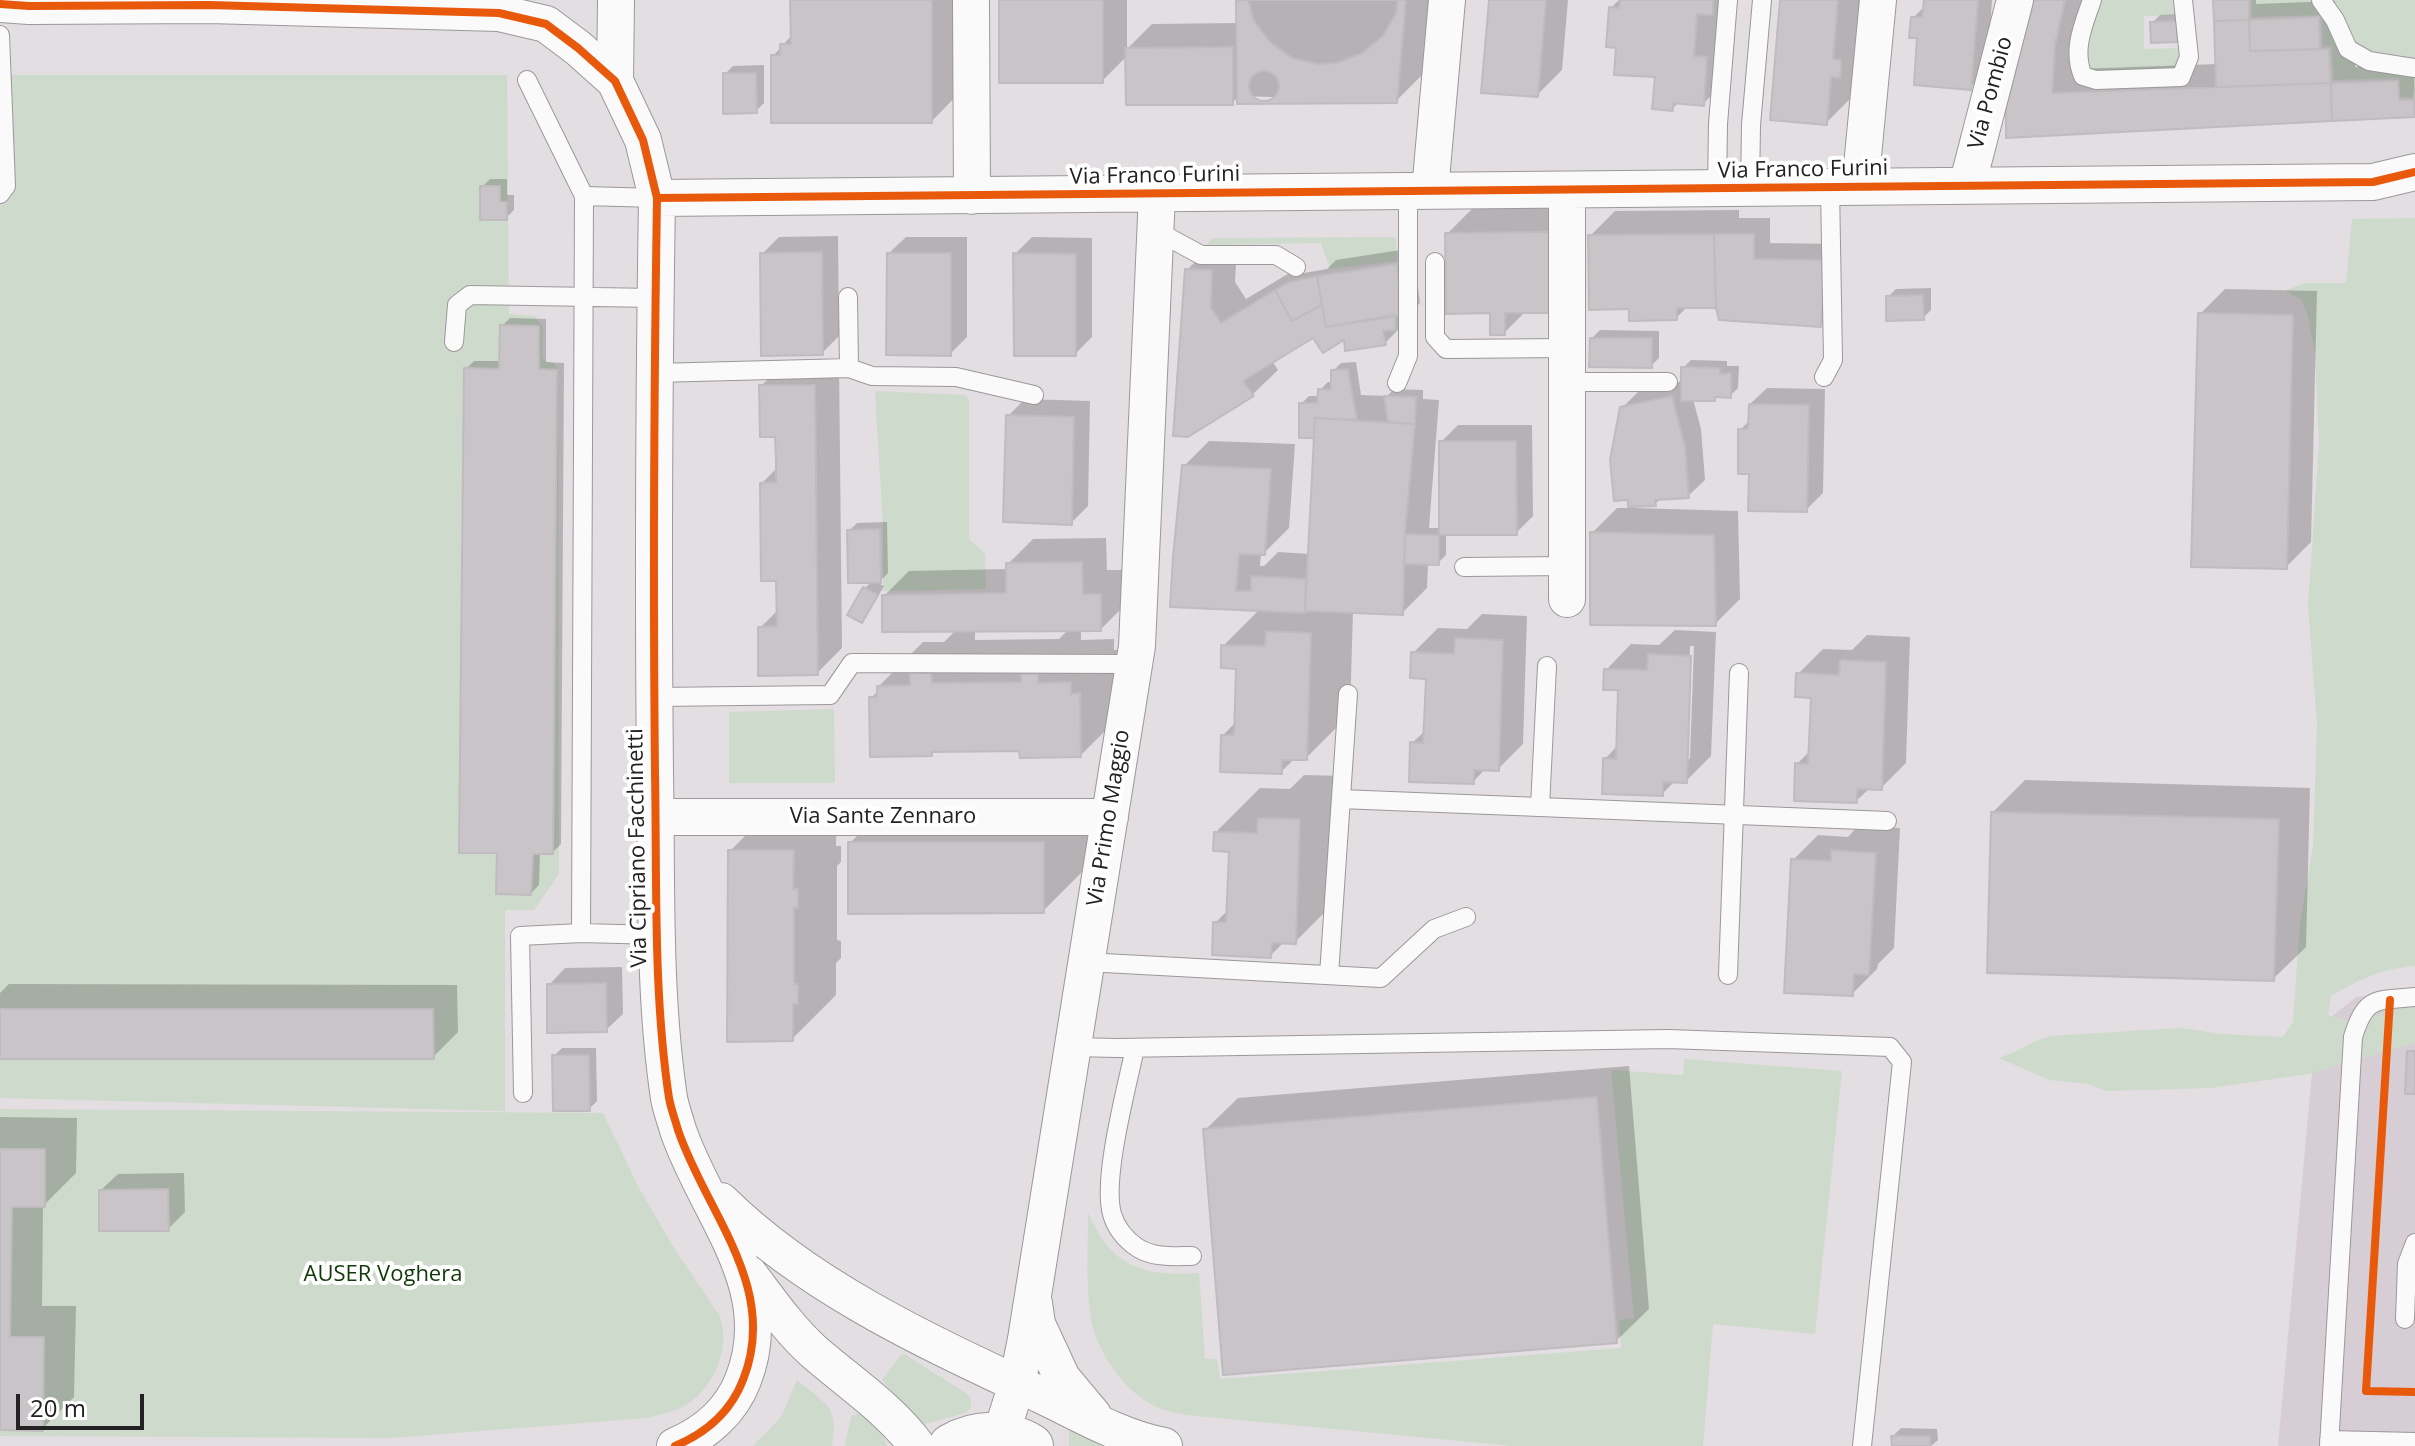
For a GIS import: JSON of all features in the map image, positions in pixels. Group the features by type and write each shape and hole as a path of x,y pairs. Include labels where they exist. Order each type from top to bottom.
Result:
{"main road":[{"path":"951,1446 981,1435 1016,1440"}],"street":[{"path":"615,81 616,0"},
{"path":"971,0 972,196"},
{"path":"1419,191 1447,0"},
{"path":"1845,187 1878,0"},
{"name":"Via Pombio","path":"1967,186 2015,0"},
{"path":"20,3 391,5 499,13 546,24 615,81 643,140 657,198"},
{"name":"Via Franco Furini","path":"657,198 2373,182 2415,172"},
{"path":"1567,190 1567,582"},
{"name":"Via Primo Maggio","path":"1016,1440 1017,1384 1137,646 1157,194"},
{"name":"Via Cipriano Facchinetti","path":"657,198 653,563 658,987 670,1102 683,1145 743,1266 810,1348 906,1431 917,1446"},
{"name":"Via Sante Zennaro","path":"656,817 1110,817"},
{"name":"Via Cipriano Facchinetti","path":"700,1180 752,1232 807,1273 947,1350 1017,1384 1139,1441 1164,1446"},
{"name":"Via Cipriano Facchinetti","path":"675,1446 695,1437 726,1411 747,1371 753,1343 753,1321 743,1266"},
{"path":"1033,1295 1037,1324 1062,1378 1099,1422"}],"lane":[{"path":"1728,0 1718,124 1733,188"},
{"path":"1733,188 1751,125 1762,0"},
{"path":"2092,0 2078,42 2078,64 2083,76 2096,80 2181,77 2189,57 2183,0"},
{"path":"2321,0 2335,20 2348,49 2369,61 2415,68"},
{"path":"0,35 6,186 0,194"},
{"path":"527,80 584,196 581,933"},
{"path":"1824,377 1833,360 1845,187"},
{"path":"1397,383 1408,356 1419,191"},
{"path":"584,196 657,198"},
{"path":"1155,230 1201,255 1276,255 1296,267"},
{"path":"1435,262 1435,337 1446,349 1668,382"},
{"path":"454,342 457,305 470,295 655,298"},
{"path":"848,297 849,368"},
{"path":"655,373 849,368 872,376 956,377 1034,395"},
{"path":"1464,567 1567,582"},
{"path":"654,697 830,695 852,663 1134,664"},
{"path":"1540,807 1547,666"},
{"path":"1728,975 1739,673"},
{"path":"1329,975 1348,694"},
{"path":"1341,799 1887,821"},
{"path":"1086,962 1381,978 1434,929 1466,917"},
{"path":"523,1093 520,936 581,933 658,935"},
{"path":"2415,997 2374,1001 2360,1013 2353,1037 2329,1443 2415,1442"},
{"path":"1072,1047 1668,1039 1890,1047 1902,1062 1862,1446"},
{"path":"1135,1048 1114,1155 1110,1190 1112,1214 1123,1236 1139,1249 1160,1256 1192,1256"},
{"path":"2405,1319 2407,1264 2415,1243"}],"shaded area":[{"path":"2415,991 2415,1446 2278,1446 2316,1029 2356,997"}],"green space":[{"path":"2099,0 2177,0 2179,15 2144,16 2144,49 2182,48 2177,70 2088,71 2085,43"},
{"path":"2252,0 2415,0 2415,91 2412,97 2400,97 2399,78 2334,80 2332,46 2323,45 2322,15 2252,17"},
{"path":"0,75 507,75 509,314 535,316 543,328 544,361 554,363 558,370 559,874 534,910 505,910 505,1111 0,1098"},
{"path":"2415,218 2415,966 2381,972 2331,996 2328,1015 2364,1020 2415,1002 2415,1043 2309,1074 2210,1088 2107,1091 2088,1084 2049,1080 1999,1058 2050,1036 2180,1028 2283,1037 2293,1022 2300,923 2313,846 2317,725 2308,605 2319,444 2315,353 2308,317 2302,300 2285,291 2304,283 2346,283 2352,219"},
{"path":"1396,237 1397,261 1330,269 1321,243 1206,245 1212,238"},
{"path":"875,391 965,395 969,399 969,539 985,554 986,589 883,591 883,527"},
{"path":"834,709 835,783 729,783 729,712"},
{"path":"1684,1059 1842,1071 1815,1334 1713,1324 1703,1446 1512,1446 1187,1415 1162,1409 1136,1393 1114,1370 1098,1342 1090,1313 1088,1213 1108,1246 1131,1265 1161,1273 1199,1273 1205,1359 1217,1359 1220,1379 1621,1348 1619,1320 1634,1318 1611,1070 1683,1075"},
{"name":"AUSER Voghera","path":"0,1109 603,1113 638,1186 672,1245 719,1315 723,1328 721,1356 709,1382 690,1403 647,1418 391,1438 0,1436"},
{"path":"904,1354 966,1393 971,1399 971,1407 966,1413 921,1425 882,1380"},
{"path":"797,1380 823,1401 832,1414 832,1446 753,1446 781,1417"},
{"path":"862,1412 874,1423 887,1446 845,1446 851,1416"},
{"path":"1069,1428 1104,1446 1069,1446"}],"building":[{"path":"790,0 932,0 932,123 771,123 771,55 780,55 780,44 791,44"},
{"path":"999,0 1103,0 1103,83 999,83"},
{"path":"1236,0 1406,0 1397,103 1237,104"},
{"path":"1248,0 1398,0 1396,13 1383,36 1362,53 1337,63 1318,64 1292,58 1270,42 1254,21"},
{"path":"1489,0 1546,0 1538,97 1481,93"},
{"path":"1620,0 1713,0 1713,15 1697,14 1694,56 1707,57 1704,106 1673,103 1673,111 1652,109 1655,77 1614,75 1616,48 1606,47 1609,7 1619,8"},
{"path":"1780,0 1838,0 1833,59 1841,60 1841,69 1840,78 1831,77 1827,125 1770,120"},
{"path":"1924,0 1978,0 1971,90 1914,85 1917,38 1909,38 1911,17 1922,17"},
{"path":"2029,0 2065,0 2055,45 2052,93 2331,83 2332,121 2006,138 2006,95"},
{"path":"2213,0 2249,0 2249,20 2214,21"},
{"path":"2319,17 2320,49 2250,51 2249,20"},
{"path":"2249,20 2250,51 2329,49 2331,83 2216,87 2214,21"},
{"path":"2177,21 2178,42 2151,43 2150,22"},
{"path":"1233,47 1233,105 1126,105 1125,48"},
{"path":"1264,71 1274,76 1279,86 1274,96 1264,101 1254,96 1249,86 1254,76"},
{"path":"723,73 756,73 757,113 723,114"},
{"path":"2398,81 2399,100 2414,100 2415,117 2332,121 2331,83"},
{"path":"480,186 500,186 500,202 507,202 507,220 480,220"},
{"path":"1551,232 1552,313 1505,313 1505,335 1490,335 1490,313 1446,314 1445,233"},
{"path":"1714,234 1754,234 1754,259 1826,260 1821,327 1719,320"},
{"path":"1714,234 1716,308 1677,308 1677,320 1629,321 1629,309 1589,310 1588,235"},
{"path":"822,252 823,355 761,356 760,253"},
{"path":"887,253 951,253 951,356 886,355"},
{"path":"1013,253 1076,254 1076,356 1014,356"},
{"path":"1397,264 1403,315 1326,327 1317,276"},
{"path":"1185,269 1212,270 1211,308 1221,323 1275,290 1292,321 1322,305 1326,327 1395,315 1396,330 1383,331 1386,345 1345,351 1344,340 1323,353 1313,338 1243,381 1254,396 1188,437 1173,436"},
{"path":"1317,276 1322,305 1292,321 1275,290 1289,282"},
{"path":"1923,295 1924,320 1886,321 1886,296"},
{"path":"2198,313 2293,315 2287,569 2191,567"},
{"path":"500,325 539,326 539,369 557,370 553,854 533,854 531,895 496,894 497,853 459,853 464,368 499,369"},
{"path":"1590,338 1652,338 1652,368 1589,367"},
{"path":"1681,367 1720,368 1720,374 1731,373 1731,398 1681,401"},
{"path":"1348,369 1357,420 1315,418 1314,438 1299,438 1299,403 1317,403 1318,389 1331,390 1331,370"},
{"path":"759,385 815,385 818,675 758,676 758,627 777,626 776,581 761,581 760,483 776,482 776,460 775,437 760,437"},
{"path":"1384,396 1416,397 1415,424 1388,422"},
{"path":"1672,396 1685,447 1689,498 1655,500 1656,506 1628,507 1628,500 1614,501 1610,460 1620,407"},
{"path":"1749,404 1809,405 1807,512 1748,511 1749,474 1738,474 1738,429 1748,429"},
{"path":"1006,415 1074,417 1072,525 1003,522"},
{"path":"1315,418 1415,424 1405,534 1403,615 1305,611"},
{"path":"1439,441 1516,441 1517,535 1439,535"},
{"path":"1182,465 1271,469 1265,555 1239,554 1236,591 1251,591 1251,576 1306,579 1305,613 1170,607"},
{"path":"880,529 881,583 848,583 847,530"},
{"path":"1590,532 1714,535 1716,626 1590,625"},
{"path":"1405,534 1439,535 1439,565 1404,564"},
{"path":"1082,562 1083,594 1101,594 1101,631 882,632 882,595 1006,593 1006,563"},
{"path":"863,587 878,595 862,623 847,615"},
{"path":"1266,631 1311,633 1307,760 1282,760 1282,774 1220,772 1221,735 1234,735 1236,669 1221,668 1221,645 1265,646"},
{"path":"1455,638 1503,640 1499,771 1474,770 1474,784 1409,782 1410,742 1423,743 1426,679 1410,678 1411,652 1454,654"},
{"path":"1648,654 1691,656 1687,783 1663,782 1663,796 1602,794 1603,758 1616,759 1618,690 1603,690 1604,669 1647,670"},
{"path":"1840,660 1886,662 1882,790 1857,789 1857,803 1794,801 1795,763 1808,764 1811,698 1795,697 1796,673 1839,675"},
{"path":"910,673 931,673 932,683 1021,682 1021,674 1038,674 1038,683 1071,682 1071,694 1080,693 1081,757 1020,758 1019,751 932,752 932,756 870,757 869,697 877,697 877,686 910,685"},
{"path":"1991,812 2279,819 2274,981 1987,973"},
{"path":"1258,818 1300,819 1296,944 1272,943 1271,958 1212,955 1213,922 1226,922 1229,852 1213,851 1214,832 1257,833"},
{"path":"848,842 1044,842 1044,913 848,914"},
{"path":"728,850 794,850 793,889 798,889 798,908 794,908 794,984 798,984 798,1004 793,1004 793,1041 727,1042"},
{"path":"1831,850 1876,853 1869,975 1854,974 1853,996 1784,993 1791,859 1831,861"},
{"path":"606,983 607,1032 547,1033 547,984"},
{"path":"0,1009 433,1009 434,1059 0,1059"},
{"path":"2407,1051 2415,1051 2415,1094 2405,1094"},
{"path":"552,1055 589,1055 590,1111 553,1111"},
{"path":"1597,1097 1617,1343 1223,1375 1203,1129"},
{"path":"0,1149 45,1149 45,1207 12,1207 10,1337 44,1337 43,1431 0,1430"},
{"path":"168,1189 169,1231 99,1231 99,1190"},
{"path":"1891,1436 1930,1436 1930,1446 1892,1446"}],"cycle path":[{"path":"0,4 209,5 499,13 546,24 615,81 643,140 657,198 2373,182 2415,172"},
{"path":"657,198 654,629 660,1017 669,1098 678,1130 735,1251 746,1282 752,1313 752,1346 743,1380 732,1402 697,1435 675,1446"},
{"path":"2390,1000 2366,1391 2415,1392"}]}
